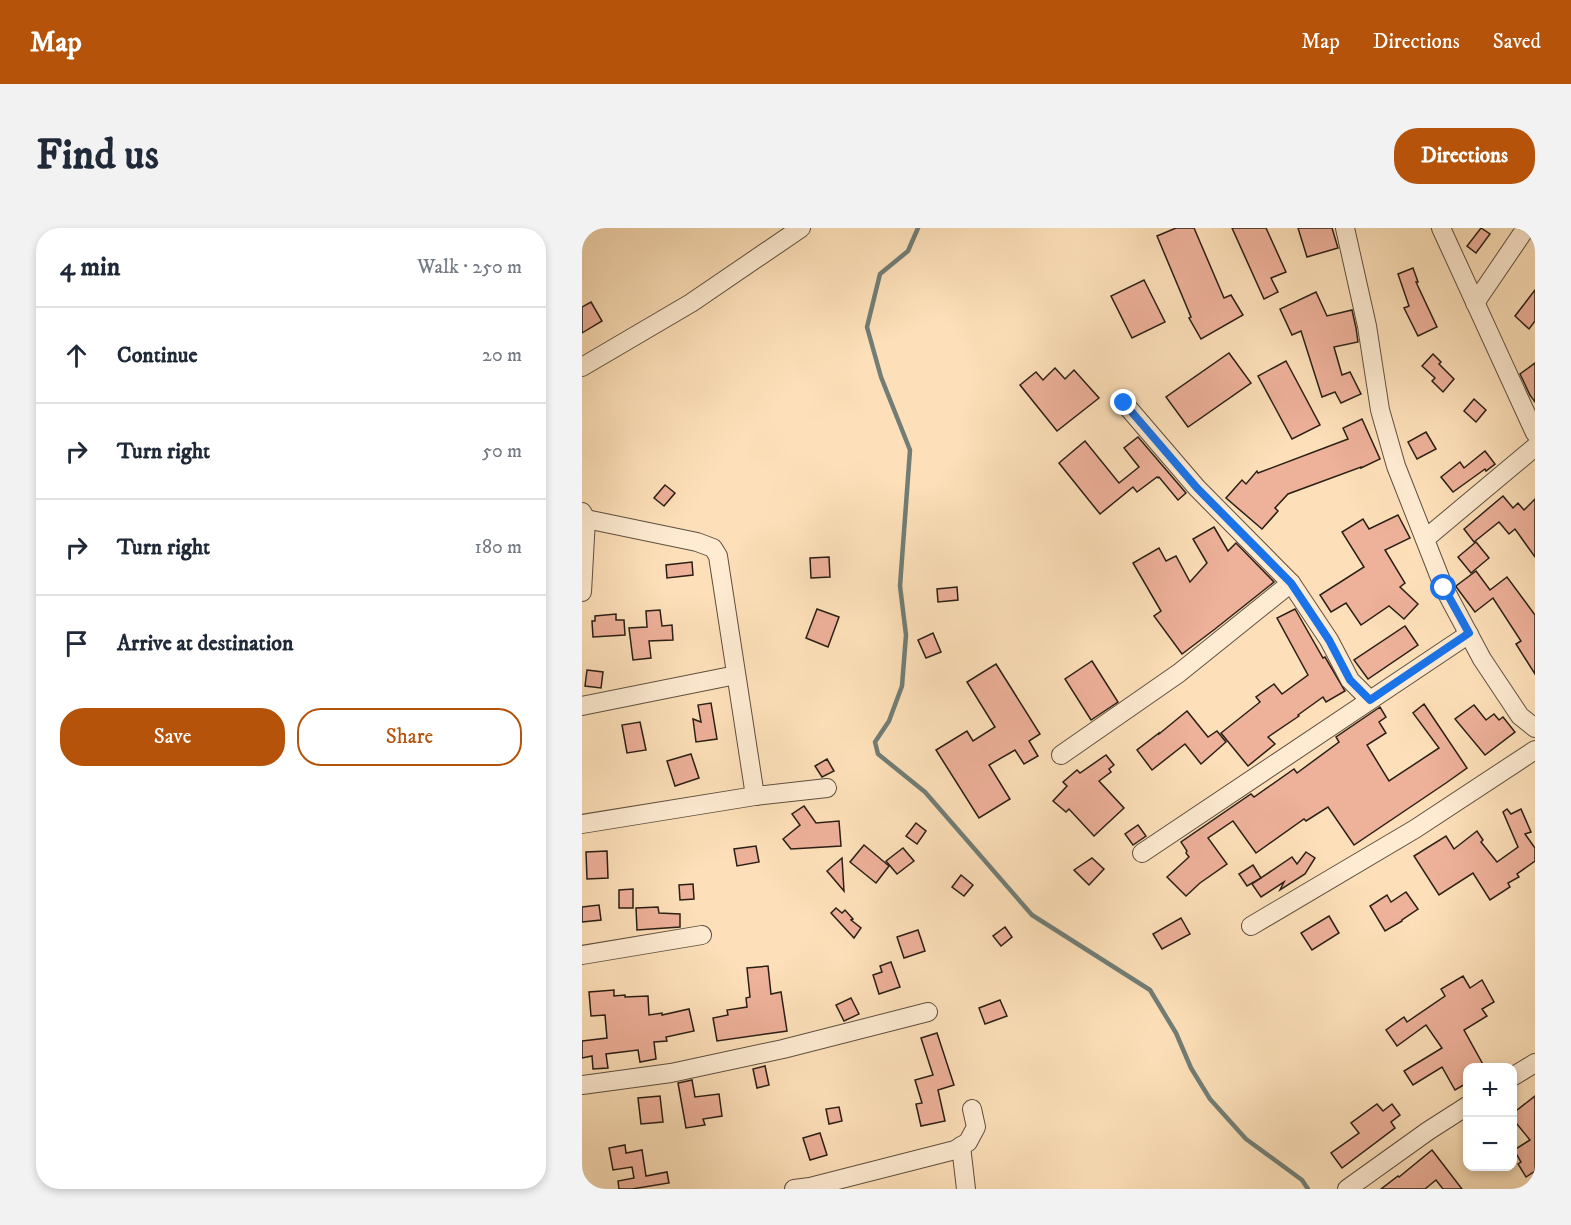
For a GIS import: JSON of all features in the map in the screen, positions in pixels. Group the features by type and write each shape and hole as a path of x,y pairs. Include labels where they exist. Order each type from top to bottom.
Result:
{"street":[{"path":"582,368 691,303 801,228"},
{"path":"1345,228 1367,326 1380,410 1396,466 1444,588 1482,659 1520,716 1535,728"},
{"path":"1441,228 1535,433"},
{"path":"1476,303 1526,228"},
{"path":"1124,403 1197,488 1291,583 1329,640 1350,680 1370,700"},
{"path":"1425,539 1535,447"},
{"path":"582,592 584,515 697,542 713,548 718,556 755,796"},
{"path":"1061,755 1179,673 1291,583"},
{"path":"1142,853 1469,633"},
{"path":"582,706 736,675"},
{"path":"1251,926 1415,829 1535,750"},
{"path":"582,824 755,796 827,788"},
{"path":"582,955 702,935"},
{"path":"582,1085 671,1073 783,1049 928,1012"},
{"path":"1517,1074 1535,1063"},
{"path":"794,1189 810,1187 954,1150 968,1142 976,1127 972,1108"},
{"path":"1347,1189 1463,1109"},
{"path":"961,1146 966,1189"}],"building":[{"path":"1176,228 1194,228 1224,298 1231,295 1243,315 1201,339 1189,318 1191,317 1157,236"},
{"path":"1232,228 1266,228 1286,272 1271,278 1278,292 1264,299"},
{"path":"1298,228 1332,228 1338,248 1307,257"},
{"path":"1481,228 1490,234 1476,253 1467,246"},
{"path":"1413,268 1418,282 1416,282 1437,327 1418,336 1404,308 1409,306 1398,274"},
{"path":"1144,280 1165,322 1132,338 1111,296"},
{"path":"1535,290 1535,321 1529,329 1515,316"},
{"path":"1316,292 1327,316 1352,310 1358,342 1334,347 1342,375 1350,372 1361,394 1341,403 1335,392 1322,397 1301,331 1292,335 1280,309"},
{"path":"591,302 602,321 582,333 582,307"},
{"path":"1229,353 1251,383 1188,427 1166,397"},
{"path":"1433,354 1441,362 1439,364 1454,379 1443,392 1432,381 1435,378 1422,366"},
{"path":"1286,361 1320,425 1292,439 1258,376"},
{"path":"1535,363 1535,402 1520,374"},
{"path":"1055,368 1065,379 1074,370 1099,398 1057,431 1020,385 1036,372 1043,380"},
{"path":"1474,399 1486,410 1476,422 1464,411"},
{"path":"1362,419 1380,459 1288,494 1275,508 1278,511 1262,529 1226,498 1242,480 1246,484 1257,471 1258,473 1348,439 1343,428"},
{"path":"1426,432 1436,449 1417,459 1408,442"},
{"path":"1138,437 1186,493 1178,500 1157,477 1137,492 1133,487 1100,514 1059,463 1085,441 1119,483 1139,467 1124,448"},
{"path":"1485,451 1495,464 1453,492 1441,477 1460,462 1464,468"},
{"path":"665,485 675,493 664,506 654,498"},
{"path":"1503,496 1513,508 1518,503 1524,510 1535,499 1535,557 1515,529 1509,534 1499,522 1474,542 1464,529"},
{"path":"1398,515 1410,538 1385,550 1405,583 1400,587 1418,604 1404,619 1389,606 1361,625 1346,603 1331,612 1320,595 1364,567 1342,532 1363,519 1369,529"},
{"path":"1214,527 1228,551 1236,543 1274,582 1182,654 1154,616 1161,611 1133,563 1159,548 1166,561 1176,556 1190,582 1207,563 1193,539"},
{"path":"1476,542 1489,558 1471,573 1458,557"},
{"path":"829,557 830,577 811,578 810,558"},
{"path":"692,562 693,575 667,578 666,565"},
{"path":"1476,571 1490,590 1507,577 1535,615 1535,674 1516,644 1521,641 1493,598 1475,612 1457,588 1456,586"},
{"path":"957,587 958,600 938,602 937,589"},
{"path":"817,609 839,617 828,647 806,638"},
{"path":"1295,609 1345,691 1326,702 1323,697 1268,737 1275,744 1248,766 1221,733 1260,702 1256,697 1274,684 1282,694 1308,675 1277,618"},
{"path":"660,610 662,626 672,625 673,640 649,641 651,658 633,660 629,628 647,627 646,611"},
{"path":"616,614 616,620 624,620 625,635 593,637 592,621 595,621 595,616"},
{"path":"1405,626 1418,645 1368,679 1354,660"},
{"path":"933,633 941,652 926,658 918,640"},
{"path":"1092,661 1118,702 1091,720 1065,679"},
{"path":"996,664 1040,734 1029,741 1038,756 1024,764 1015,750 989,765 1010,799 979,818 936,750 967,731 973,741 995,727 967,682"},
{"path":"587,670 603,672 601,688 585,686"},
{"path":"711,703 717,739 696,742 693,719 701,722 698,705"},
{"path":"1424,704 1467,768 1354,845 1328,807 1306,821 1304,819 1256,853 1233,821 1208,838 1227,864 1186,896 1167,877 1189,857 1181,842 1251,794 1254,797 1294,769 1297,773 1339,742 1336,737 1380,707 1386,717 1379,722 1386,733 1367,745 1389,781 1439,748 1413,713"},
{"path":"1474,705 1486,720 1494,714 1499,720 1503,717 1515,732 1485,755 1455,719"},
{"path":"1187,711 1208,737 1217,731 1226,742 1201,764 1185,744 1152,770 1137,750"},
{"path":"640,722 646,750 627,753 622,725"},
{"path":"691,754 699,778 675,786 667,761"},
{"path":"1106,755 1114,765 1109,769 1111,772 1099,781 1124,808 1094,836 1069,809 1066,812 1053,801 1067,786 1063,782 1077,770 1080,773"},
{"path":"827,759 834,771 822,777 815,766"},
{"path":"804,806 816,823 839,821 841,846 791,849 783,839 800,825 792,814"},
{"path":"1507,809 1511,814 1521,809 1531,832 1525,834 1535,848 1535,861 1517,874 1519,877 1508,883 1510,887 1490,900 1473,873 1439,895 1414,856 1446,836 1454,849 1477,831 1483,840 1481,842 1497,862 1518,847 1503,812"},
{"path":"916,823 926,831 917,844 906,836"},
{"path":"1138,825 1146,836 1133,845 1125,834"},
{"path":"864,845 889,866 876,883 850,862"},
{"path":"756,846 759,862 737,866 734,849"},
{"path":"903,848 914,861 897,874 886,861"},
{"path":"607,851 608,878 587,879 586,852"},
{"path":"1306,852 1315,858 1305,874 1280,890 1284,882 1261,897 1252,884 1292,857 1297,864"},
{"path":"842,858 844,891 827,871"},
{"path":"1092,858 1104,869 1089,885 1074,870"},
{"path":"1253,865 1261,878 1247,886 1239,874"},
{"path":"961,875 973,885 964,896 952,887"},
{"path":"693,884 694,899 680,900 679,885"},
{"path":"633,889 633,908 619,908 619,890"},
{"path":"1406,892 1418,909 1385,931 1370,906 1387,895 1391,902"},
{"path":"599,905 601,920 582,922 582,907"},
{"path":"658,907 659,913 680,914 680,927 637,930 636,908"},
{"path":"836,908 842,913 845,910 853,919 851,920 861,928 854,938 831,913"},
{"path":"1329,916 1339,933 1312,950 1301,933"},
{"path":"1181,918 1190,934 1162,949 1153,934"},
{"path":"1005,927 1012,937 1001,946 993,936"},
{"path":"918,930 925,951 904,958 897,937"},
{"path":"891,962 900,987 879,994 873,975 882,972 880,966"},
{"path":"768,966 771,994 781,992 787,1031 717,1041 713,1018 728,1015 727,1010 747,1007 746,998 750,997 747,968"},
{"path":"1463,976 1470,988 1482,980 1494,1002 1482,1009 1487,1016 1464,1030 1482,1063 1463,1063 1463,1085 1455,1090 1442,1067 1413,1085 1404,1071 1442,1048 1426,1025 1397,1046 1386,1030 1404,1017 1407,1022 1445,996 1441,989"},
{"path":"614,990 614,996 648,996 649,1015 662,1013 662,1015 689,1009 694,1031 666,1037 667,1041 654,1042 656,1059 640,1062 638,1050 606,1054 608,1068 593,1069 592,1056 582,1058 582,1041 607,1038 605,1015 591,1016 589,992"},
{"path":"851,998 859,1014 844,1021 836,1005"},
{"path":"1000,1000 1007,1016 985,1024 979,1008"},
{"path":"937,1033 954,1085 938,1090 945,1121 921,1126 916,1104 922,1103 915,1080 933,1075 921,1038"},
{"path":"765,1066 769,1085 757,1088 753,1069"},
{"path":"692,1080 695,1097 719,1094 722,1116 703,1119 705,1125 686,1128 678,1083"},
{"path":"660,1096 663,1122 641,1124 638,1098"},
{"path":"1535,1096 1535,1171 1526,1177 1518,1164 1521,1162 1517,1155 1517,1148 1530,1140 1517,1124 1517,1110"},
{"path":"1377,1104 1383,1111 1392,1104 1400,1115 1391,1122 1395,1128 1342,1168 1331,1153 1359,1133 1351,1123"},
{"path":"839,1107 842,1121 829,1124 826,1109"},
{"path":"820,1133 827,1155 810,1160 803,1138"},
{"path":"625,1145 626,1153 642,1150 646,1176 667,1172 669,1183 619,1189 618,1181 634,1178 632,1167 613,1170 609,1148"},
{"path":"1432,1150 1462,1189 1443,1189 1436,1180 1425,1189 1381,1189 1399,1177"}],"waterway":[{"path":"918,228 908,251 880,274 867,327 881,377 910,450 900,586 906,635 902,686 889,721 875,742 878,754 925,792 1032,915 1150,990 1176,1033 1191,1068 1210,1099 1246,1139 1302,1180 1308,1189"}],"route":[{"path":"1124,403 1197,488 1291,583 1329,640 1350,680 1370,700 1469,633 1444,588"}]}
